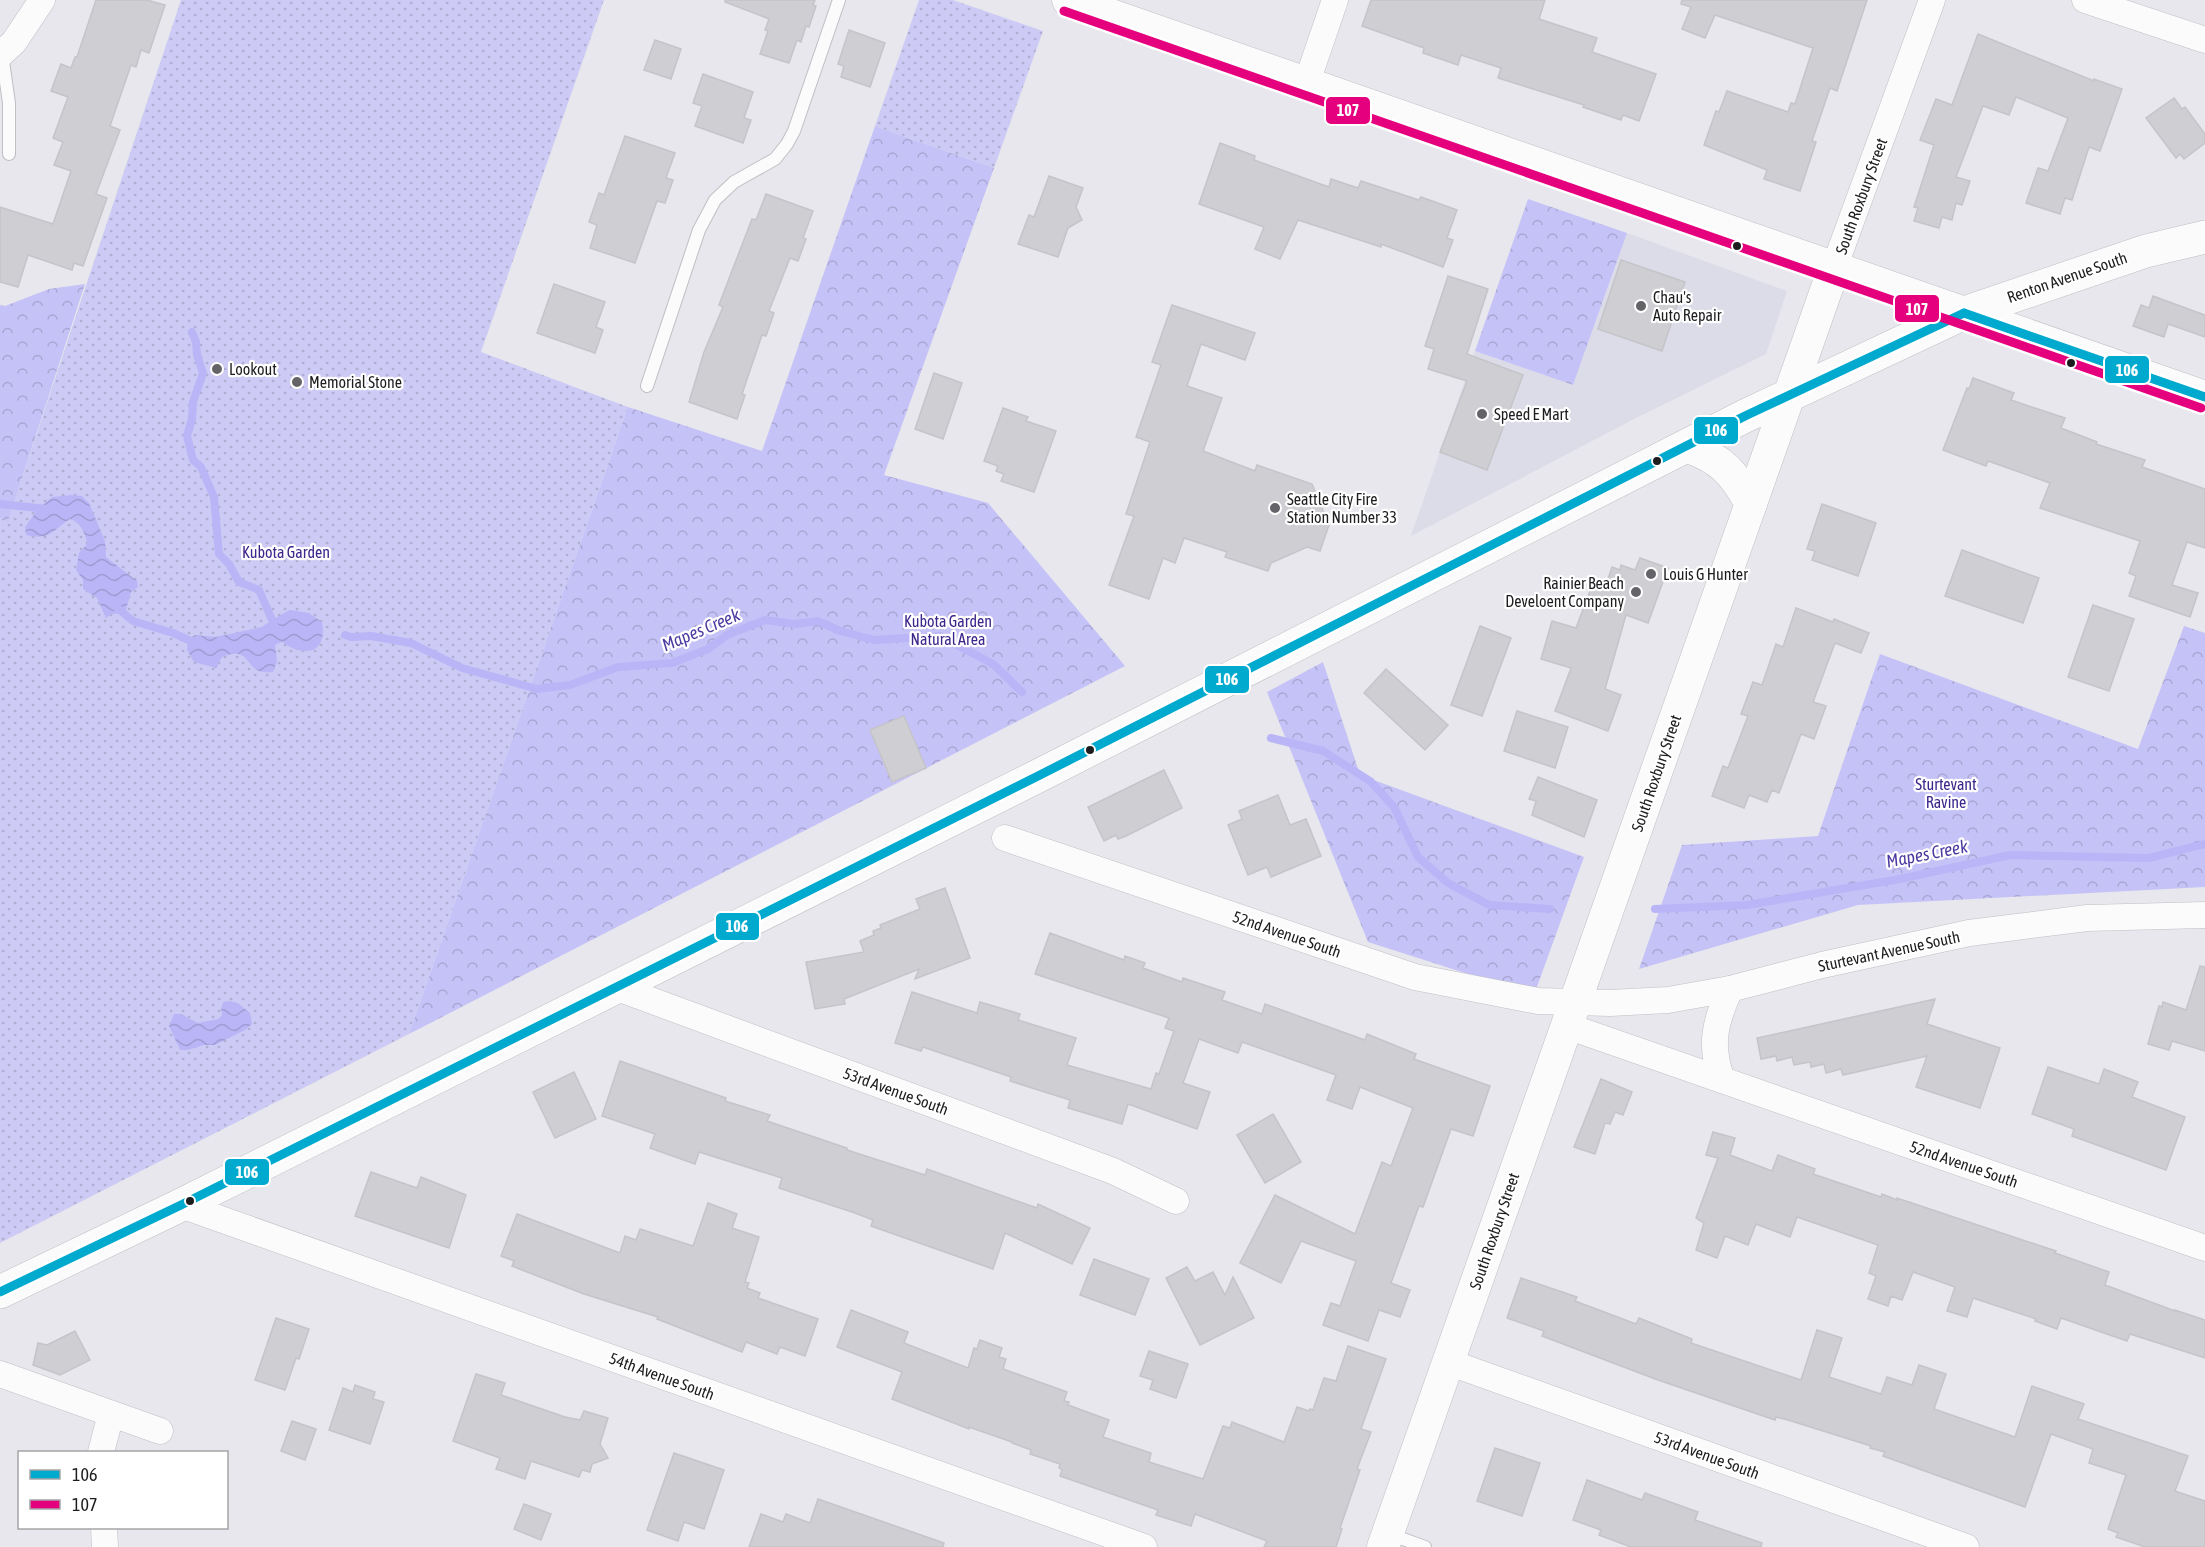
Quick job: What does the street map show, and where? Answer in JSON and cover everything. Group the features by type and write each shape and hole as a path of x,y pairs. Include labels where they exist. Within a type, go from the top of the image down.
{"main road":[{"name":"Renton Avenue South","path":"0,1292 181,1205 1038,776 1790,395 1964,313 2146,251 2205,237"}],"street":[{"path":"1,55 14,42 42,0"},
{"path":"1068,0 2205,397"},
{"path":"1307,82 1335,0"},
{"name":"South Roxbury Street","path":"1385,1540 1834,268 1932,0"},
{"path":"2085,0 2205,40"},
{"path":"1688,447 1706,453 1724,464 1739,481 1751,504"},
{"name":"52nd Avenue South","path":"1005,838 1415,977 1538,1001 1722,1080 2205,1248"},
{"name":"Sturtevant Avenue South","path":"1571,1014 1730,989 1822,965 1969,933 2087,918 2205,915"},
{"name":"53rd Avenue South","path":"615,987 1113,1171 1176,1201"},
{"path":"1722,1080 1715,1060 1714,1038 1720,1011 1730,989"},
{"name":"54th Avenue South","path":"181,1205 1144,1547"},
{"name":"53rd Avenue South","path":"1448,1362 1966,1547"},
{"path":"0,1374 160,1431"},
{"path":"101,1451 111,1414"},
{"path":"104,1529 105,1547"}],"lane":[{"path":"647,386 699,230 715,200 734,182 775,159 787,144 794,131 839,0"},
{"path":"1,55 9,103 9,154"},
{"path":"1385,1540 1425,1547"}],"shaded area":[{"path":"1627,233 1787,291 1766,354 1634,419 1411,536 1475,351 1573,385"}],"green space":[{"name":"Kubota Garden","path":"181,0 604,0 481,352 628,407 409,1034 0,1243 0,518 8,520"},
{"path":"919,0 953,0 1043,31 994,168 875,126"},
{"name":"Kubota Garden Natural Area","path":"875,126 994,168 884,475 988,503 1125,666 409,1034 628,407 762,451"},
{"path":"1528,199 1627,233 1573,385 1475,351"},
{"path":"85,284 8,521 0,518 0,305 5,306 49,289"},
{"name":"Sturtevant Ravine","path":"2184,626 2205,633 2205,887 1858,905 1639,969 1682,845 1818,836 1880,654 2138,749"},
{"path":"1323,662 1360,775 1584,857 1534,995 1368,942 1267,692"}],"water":[{"path":"82,496 89,503 105,541 106,557 137,581 138,587 131,592 125,613 112,614 106,618 97,598 83,589 83,580 76,570 79,553 87,544 84,533 77,523 70,519 41,537 26,535 25,527 38,509 52,497"},
{"path":"290,610 309,613 322,622 321,641 318,647 306,651 290,647 282,642 275,645 277,661 273,672 256,670 239,654 222,657 216,668 194,662 187,650 188,640 195,635 216,637 262,627"},
{"path":"223,1002 238,1003 250,1013 252,1024 215,1045 180,1050 169,1026 174,1014 181,1014 198,1023 218,1019 222,1015"}],"building":[{"path":"96,0 147,0 165,5 149,53 141,50 136,67 131,65 110,126 120,130 96,194 107,198 83,266 74,263 72,270 28,255 18,287 0,282 0,207 53,224 71,171 54,165 63,142 53,138 68,97 51,91 61,64 71,68 77,57"},
{"path":"725,0 815,0 813,5 816,6 809,27 806,26 801,42 797,40 789,63 760,54 768,31 765,30 769,19 725,2"},
{"path":"1371,0 1545,0 1539,19 1597,38 1592,52 1656,74 1639,121 1623,115 1621,120 1583,107 1584,105 1498,78 1501,68 1461,55 1458,65 1423,53 1424,48 1362,26"},
{"path":"1682,0 1867,0 1837,91 1830,88 1812,141 1816,142 1800,191 1764,179 1767,170 1704,145 1716,111 1719,112 1727,91 1788,112 1791,103 1795,104 1813,48 1715,15 1705,38 1682,29 1691,7 1681,4"},
{"path":"849,30 885,43 870,87 841,77 844,66 838,64"},
{"path":"1978,34 2094,81 2094,79 2122,89 2100,151 2089,147 2072,200 2065,198 2060,214 2026,203 2038,168 2048,171 2068,118 2016,97 2009,115 1983,106 1956,177 1970,181 1962,205 1956,203 1952,220 1942,217 1939,228 1914,221 1918,208 1914,207 1934,145 1920,140 1936,99 1952,105"},
{"path":"655,40 681,49 671,79 644,70"},
{"path":"703,74 753,92 744,118 751,120 743,143 695,126 702,106 693,103"},
{"path":"2174,98 2182,109 2185,107 2205,134 2205,143 2184,159 2180,154 2176,158 2146,118"},
{"path":"625,136 675,153 666,178 673,180 665,203 657,201 635,263 590,248 597,225 589,222 599,193 604,195"},
{"path":"1220,143 1255,156 1254,160 1329,187 1331,179 1358,188 1361,181 1419,200 1421,197 1457,210 1447,238 1453,240 1443,267 1381,244 1381,247 1298,220 1280,259 1255,249 1264,227 1199,204"},
{"path":"1049,176 1083,188 1076,207 1082,220 1068,228 1058,257 1018,244 1029,215 1034,217"},
{"path":"766,194 813,211 803,238 806,239 798,261 790,258 769,311 774,313 766,336 762,335 742,394 745,395 737,419 689,402 704,352 723,307 719,305 752,219 756,220"},
{"name":"Chau's Auto Repair","path":"1621,260 1685,282 1662,351 1598,329"},
{"path":"1448,276 1488,289 1467,354 1523,375 1487,470 1440,452 1467,381 1428,369 1434,349 1425,346"},
{"path":"554,284 605,302 596,327 603,330 595,353 537,333"},
{"path":"2153,296 2205,315 2205,337 2168,324 2164,337 2133,326 2141,305 2149,308"},
{"path":"1172,305 1255,333 1245,360 1201,344 1187,386 1222,398 1203,451 1255,471 1257,465 1312,484 1329,525 1320,551 1307,547 1271,563 1268,571 1225,557 1227,552 1184,538 1175,563 1163,558 1149,599 1109,585 1134,516 1126,514 1150,442 1136,437 1161,365 1152,362"},
{"path":"934,373 962,383 943,439 915,429"},
{"path":"1973,378 2014,393 2011,400 2065,418 2061,428 2097,442 2096,444 2145,460 2142,467 2205,489 2205,548 2187,542 2172,585 2198,593 2190,617 2129,596 2136,576 2129,573 2140,541 2040,508 2050,483 1988,461 1986,466 1943,450"},
{"path":"1003,408 1028,417 1026,421 1056,431 1034,492 1001,481 1004,474 996,471 998,466 984,461"},
{"path":"1822,504 1876,523 1858,576 1812,560 1815,551 1807,549"},
{"path":"1962,550 2039,578 2023,623 1945,596"},
{"path":"1640,558 1668,568 1648,623 1626,615 1605,689 1621,695 1608,731 1555,711 1571,668 1541,659 1552,621 1576,628 1595,578 1607,582 1612,567 1620,570 1621,565 1635,570"},
{"path":"2093,605 2134,619 2109,691 2068,677"},
{"path":"1796,608 1833,622 1834,619 1869,633 1861,653 1835,643 1813,702 1826,706 1814,739 1801,734 1779,793 1772,790 1767,802 1749,795 1744,808 1712,796 1723,766 1728,768 1748,716 1741,714 1753,682 1762,685 1776,644 1783,647"},
{"path":"1480,626 1511,638 1482,716 1451,705"},
{"path":"1386,669 1448,725 1425,750 1364,693"},
{"path":"1517,711 1568,727 1555,768 1504,751"},
{"path":"904,716 926,768 892,782 870,730"},
{"path":"1164,770 1182,808 1126,836 1118,839 1116,835 1104,841 1088,807"},
{"path":"1538,777 1597,800 1584,837 1532,815 1536,801 1529,799"},
{"path":"1278,795 1290,825 1306,819 1321,856 1271,877 1267,867 1248,875 1228,825 1242,819 1239,811"},
{"path":"945,888 970,958 915,979 919,969 844,999 845,1004 815,1009 806,962 864,952 860,941 874,935 873,931 881,928 880,925 920,909 916,899"},
{"path":"1050,933 1124,960 1125,956 1145,963 1143,968 1182,982 1183,978 1225,992 1222,1000 1262,1014 1265,1004 1365,1040 1367,1034 1416,1054 1414,1059 1490,1086 1473,1136 1451,1129 1423,1207 1419,1206 1391,1283 1410,1290 1400,1317 1379,1310 1368,1341 1323,1325 1331,1303 1340,1306 1356,1261 1301,1241 1281,1283 1240,1263 1275,1195 1355,1234 1382,1162 1391,1166 1413,1108 1360,1087 1352,1109 1327,1100 1336,1075 1242,1042 1238,1053 1199,1039 1183,1083 1210,1092 1197,1129 1128,1104 1122,1124 1068,1108 1070,1100 1010,1081 1011,1077 923,1047 921,1051 895,1043 912,992 977,1013 980,1002 1020,1014 1018,1020 1076,1038 1067,1065 1151,1089 1156,1073 1159,1074 1174,1031 1165,1028 1169,1018 1035,974"},
{"path":"2200,966 2205,967 2205,1051 2172,1041 2169,1050 2148,1044 2159,1006 2162,1007 2163,1002 2186,1010"},
{"path":"1935,999 1927,1024 2000,1048 1980,1108 1916,1087 1927,1056 1843,1075 1841,1069 1826,1073 1824,1064 1811,1067 1810,1062 1794,1065 1792,1057 1777,1061 1776,1056 1761,1059 1757,1038"},
{"path":"620,1061 726,1098 725,1101 770,1115 767,1121 847,1148 847,1150 925,1175 927,1169 1037,1208 1038,1204 1090,1228 1072,1264 1005,1233 993,1269 871,1226 873,1220 855,1213 779,1188 782,1178 699,1152 695,1164 650,1148 655,1134 602,1116"},
{"path":"2048,1067 2099,1084 2104,1069 2138,1082 2132,1097 2185,1117 2166,1170 2072,1136 2074,1129 2032,1114"},
{"path":"574,1072 596,1119 555,1138 533,1092"},
{"path":"1601,1079 1632,1092 1623,1115 1615,1112 1610,1124 1605,1123 1595,1154 1574,1147"},
{"path":"1273,1114 1301,1162 1265,1183 1237,1135"},
{"path":"1713,1132 1735,1138 1730,1155 1772,1171 1778,1155 1815,1169 1813,1174 1881,1197 1882,1194 1897,1200 1897,1198 2056,1251 2055,1253 2109,1272 2105,1285 2205,1320 2205,1358 2130,1334 2127,1341 2061,1318 2057,1329 2035,1321 2036,1319 1973,1298 1967,1317 1947,1311 1955,1287 1913,1272 1902,1300 1891,1296 1888,1306 1868,1299 1876,1276 1869,1273 1878,1245 1797,1217 1790,1237 1756,1224 1748,1245 1725,1236 1717,1258 1696,1250 1704,1223 1696,1218 1718,1158 1706,1155"},
{"path":"371,1172 417,1188 421,1177 466,1195 449,1248 355,1216"},
{"path":"708,1203 737,1214 732,1228 759,1237 745,1282 749,1283 747,1288 760,1293 758,1298 818,1319 805,1356 780,1347 777,1354 746,1342 742,1352 657,1319 658,1317 584,1294 522,1270 512,1266 514,1261 501,1256 517,1214 620,1253 625,1236 636,1240 640,1229 693,1246"},
{"path":"1094,1259 1149,1279 1135,1315 1080,1295"},
{"path":"1187,1267 1195,1281 1213,1272 1225,1295 1233,1277 1254,1318 1200,1345 1166,1278"},
{"path":"1521,1278 1577,1297 1575,1301 1636,1324 1639,1318 1692,1339 1691,1343 1801,1380 1817,1330 1842,1338 1829,1377 1881,1394 1887,1377 1912,1385 1919,1365 1946,1374 1934,1409 2015,1437 2032,1386 2084,1404 2078,1419 2188,1456 2175,1491 2205,1501 2205,1547 2145,1547 2116,1537 2118,1533 2108,1529 2126,1475 2089,1463 2093,1449 2051,1434 2025,1507 1883,1456 1885,1452 1870,1448 1871,1446 1788,1420 1776,1417 1775,1420 1658,1380 1542,1336 1544,1331 1507,1318"},
{"path":"851,1310 908,1332 904,1343 968,1368 974,1348 977,1349 980,1340 1002,1348 999,1357 1006,1359 1003,1369 1067,1392 1064,1401 1069,1402 1068,1405 1109,1420 1103,1437 1151,1453 1149,1462 1203,1479 1223,1426 1230,1428 1232,1422 1284,1442 1297,1407 1313,1410 1324,1378 1336,1381 1348,1346 1386,1359 1361,1429 1371,1432 1357,1469 1360,1470 1340,1528 1342,1529 1336,1547 1264,1547 1267,1541 1195,1514 1191,1526 1156,1515 1158,1510 1060,1476 1062,1470 1059,1468 1060,1464 1030,1454 1031,1450 892,1399 902,1372 837,1347"},
{"path":"276,1318 309,1329 285,1390 255,1380"},
{"path":"75,1331 90,1360 60,1375 33,1365 38,1343 47,1345"},
{"path":"1149,1351 1188,1364 1176,1398 1150,1389 1153,1380 1140,1376"},
{"path":"476,1374 505,1383 501,1395 565,1417 580,1420 584,1411 608,1418 600,1444 608,1458 592,1464 590,1472 582,1470 579,1477 531,1461 525,1479 496,1469 500,1458 453,1441"},
{"path":"355,1385 375,1392 373,1399 384,1402 370,1444 329,1430 343,1388 353,1392"},
{"path":"292,1421 316,1429 305,1460 281,1451"},
{"path":"1495,1448 1540,1463 1522,1516 1477,1501"},
{"path":"674,1453 724,1470 704,1529 684,1522 678,1541 647,1530"},
{"path":"1587,1480 1642,1500 1645,1493 1698,1512 1695,1520 1762,1543 1761,1547 1631,1547 1599,1535 1601,1530 1573,1520"},
{"path":"818,1499 944,1543 943,1547 749,1547 761,1514 783,1522 786,1514 810,1523"},
{"path":"524,1504 551,1514 541,1540 514,1529"}],"waterway":[{"path":"192,332 203,373 193,402 192,419 187,436 193,460 201,467 214,497 219,554 229,564 239,582 259,590 276,629"},
{"name":"Mapes Creek","path":"0,504 47,509"},
{"name":"Mapes Creek","path":"116,607 133,621 173,633 193,642 199,642"},
{"name":"Mapes Creek","path":"345,635 371,636 411,643 462,668 537,689 570,685 618,667 672,663 708,649 727,635 765,620 795,624 818,621 840,631 874,640 940,636 993,664 1022,692"},
{"name":"Mapes Creek","path":"1271,738 1323,751 1370,781 1394,807 1418,857 1448,883 1489,905 1550,909"},
{"name":"Mapes Creek","path":"1655,909 1747,905 1900,879 2010,855 2149,858 2205,844"}],"transit line":[{"name":"107","path":"1064,11 2201,408"},
{"name":"106","path":"1964,313 2205,397"},
{"name":"106","path":"0,1292 181,1205 1038,776 1745,416 1964,313"}],"place":[{"name":"Chau's Auto Repair","path":"1641,306"},
{"name":"Lookout","path":"217,369"},
{"name":"Memorial Stone","path":"297,382"},
{"name":"Speed E Mart","path":"1482,414"},
{"name":"Seattle City Fire Station Number 33","path":"1275,508"},
{"name":"Louis G Hunter","path":"1651,574"},
{"name":"Rainier Beach Develoent Company","path":"1636,592"}]}
